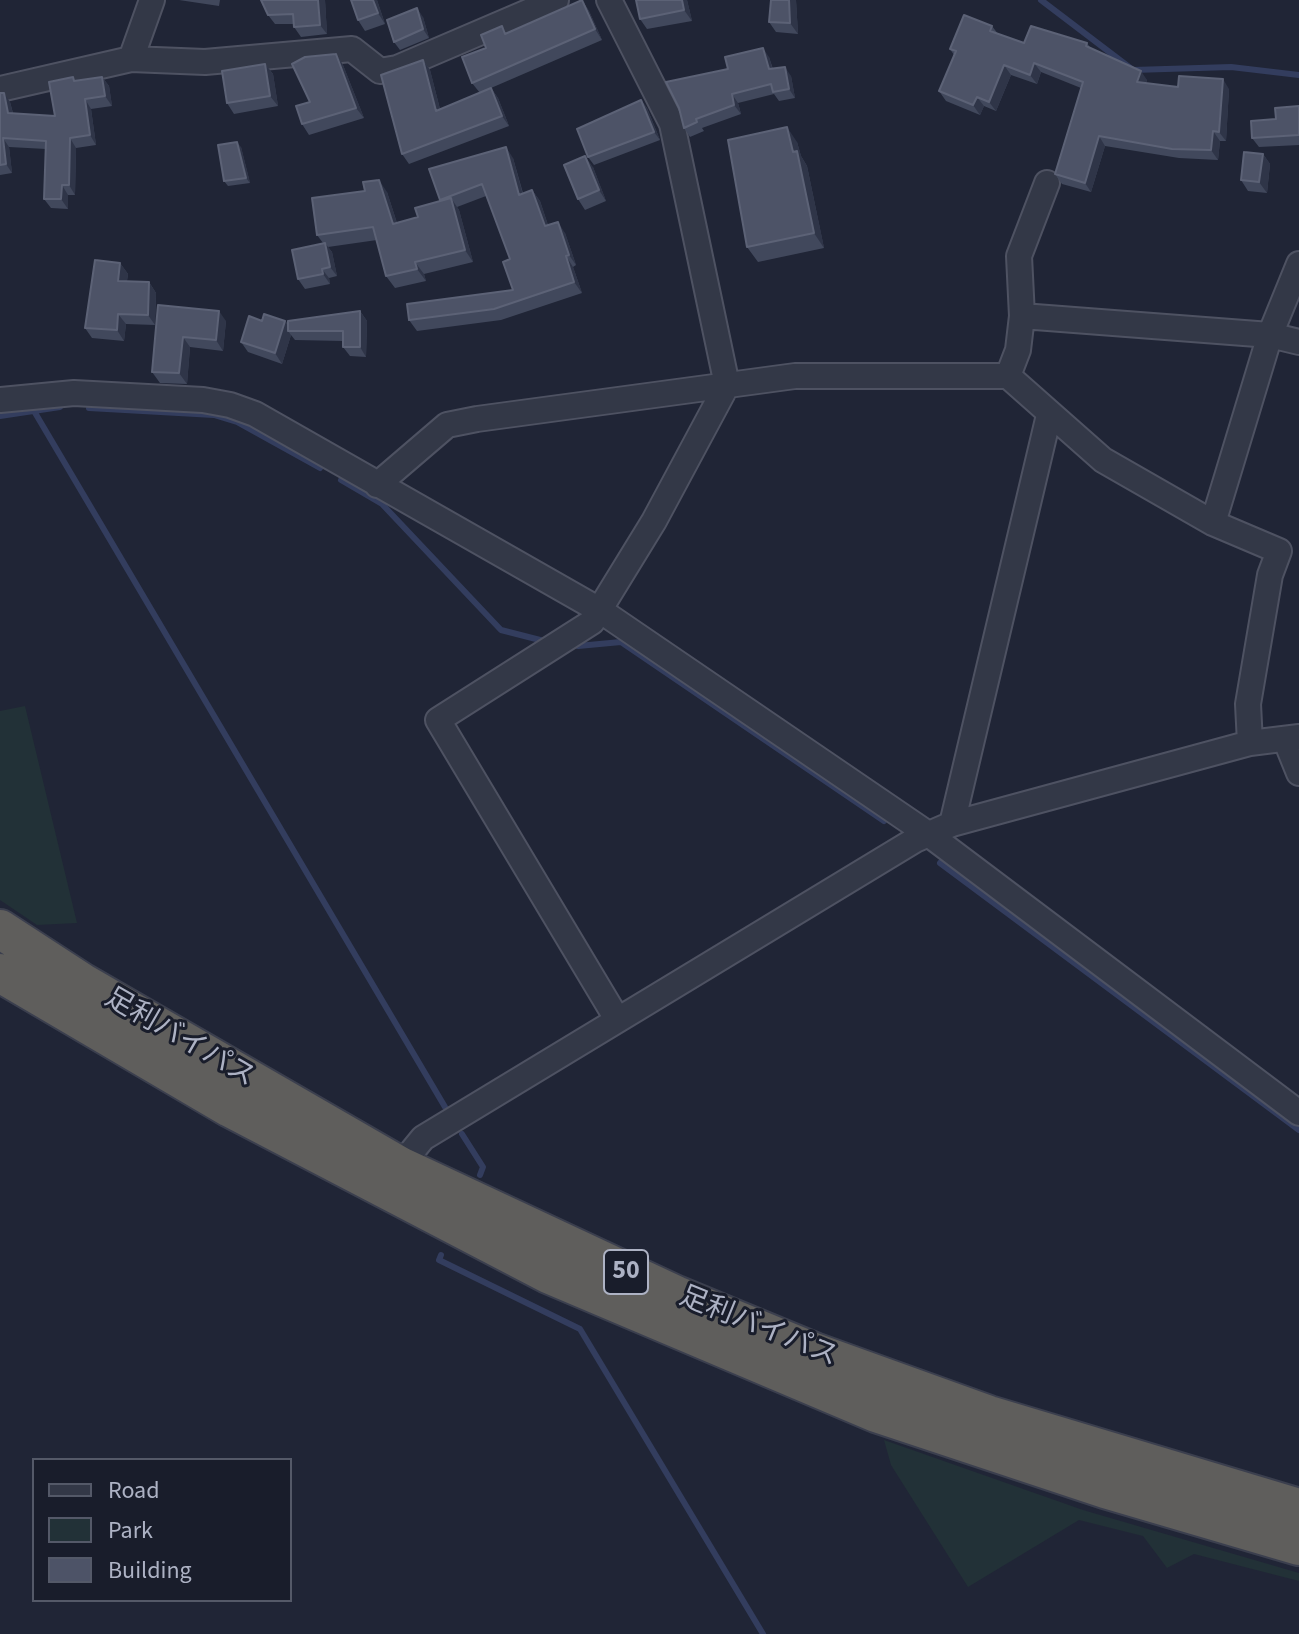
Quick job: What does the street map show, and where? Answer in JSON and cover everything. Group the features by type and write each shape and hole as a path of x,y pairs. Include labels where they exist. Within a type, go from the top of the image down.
{"highway":[{"name":"足利バイパス","path":"0,929 83,983 400,1166 663,1289 829,1358 1107,1454 1299,1508"},
{"name":"足利バイパス","path":"0,973 344,1170 562,1280 876,1413 1105,1489 1299,1546"}],"street":[{"path":"131,59 152,0"},
{"path":"0,89 131,59 205,62 352,49 380,71 397,68 556,0"},
{"path":"609,0 672,124 727,385 592,622 438,720 617,1019"},
{"path":"1008,376 1018,350 1022,316 1019,256 1047,183"},
{"path":"1213,523 1270,335 1299,264"},
{"path":"1022,316 1270,335 1299,342"},
{"path":"377,485 447,425 795,376 1008,376 1103,460 1213,523 1279,551 1270,575 1248,704 1250,743"},
{"path":"0,400 74,393 230,405 255,414 601,611 942,830 1299,1113"},
{"path":"942,830 1049,415"},
{"path":"400,1166 423,1138 915,840 1250,743 1292,739 1299,773"}],"green space":[{"path":"25,706 77,923 37,925 0,900 0,711"},
{"path":"884,1440 1083,1510 1299,1573 1299,1581 1194,1554 1167,1568 1143,1536 1079,1520 968,1587 891,1465"}],"building":[{"path":"261,0 318,0 320,25 294,27 293,14 268,15"},
{"path":"351,0 373,0 378,13 358,20"},
{"path":"582,0 595,29 472,83 462,57 486,48 481,35 502,26 505,34"},
{"path":"636,0 682,0 684,10 640,19"},
{"path":"771,0 789,0 790,23 769,22"},
{"path":"417,8 423,29 394,42 387,20"},
{"path":"964,15 992,26 990,31 1024,43 1031,26 1087,43 1086,46 1141,71 1137,82 1178,87 1179,76 1223,79 1219,132 1213,131 1211,150 1172,149 1099,136 1085,183 1055,174 1083,82 1034,63 1030,75 1004,65 989,102 977,97 973,105 939,91 956,51 950,49"},
{"path":"763,48 769,69 785,67 789,89 773,92 771,84 732,94 734,105 696,119 697,122 684,128 679,108 666,82 728,69 725,57"},
{"path":"336,54 356,108 302,124 296,106 310,102 292,64 305,57"},
{"path":"423,60 436,111 491,88 502,116 402,154 381,75"},
{"path":"265,64 270,96 227,103 222,71"},
{"path":"73,77 74,81 102,77 105,96 85,99 90,135 70,138 69,185 62,185 61,199 44,199 46,141 3,138 6,164 0,165 0,93 4,93 8,113 55,116 49,82"},
{"path":"641,100 654,132 588,157 577,129"},
{"path":"1299,106 1299,135 1252,138 1251,121 1276,119 1275,108"},
{"path":"787,127 793,152 797,151 814,233 747,247 728,140"},
{"path":"237,142 246,178 224,181 218,145"},
{"path":"506,147 519,195 532,190 545,226 558,222 574,282 494,309 409,320 407,304 513,290 503,262 510,259 482,184 440,200 429,169"},
{"path":"1244,152 1263,154 1259,182 1241,180"},
{"path":"585,156 599,190 578,199 564,165"},
{"path":"379,180 393,224 418,217 415,208 451,198 465,250 415,262 417,269 386,276 373,227 317,235 312,198 365,191 363,182"},
{"path":"325,243 330,267 322,269 323,274 298,279 292,250"},
{"path":"95,260 120,263 118,281 149,282 148,315 118,314 117,330 85,328"},
{"path":"158,305 219,311 216,340 183,337 179,373 152,372"},
{"path":"360,311 360,347 343,347 343,331 288,331 288,321"},
{"path":"264,314 285,321 275,353 241,342 249,316 262,321"}],"waterway":[{"path":"1041,0 1133,70 1231,67 1299,75"},
{"path":"0,416 60,407"},
{"path":"89,408 214,415 237,422 320,468"},
{"path":"34,411 445,1107"},
{"path":"341,480 382,504 501,630 544,641"},
{"path":"578,646 621,642 884,821"},
{"path":"940,863 1299,1130"},
{"path":"462,1134 483,1167 480,1175"},
{"path":"441,1255 439,1260 580,1329 763,1634"}]}
